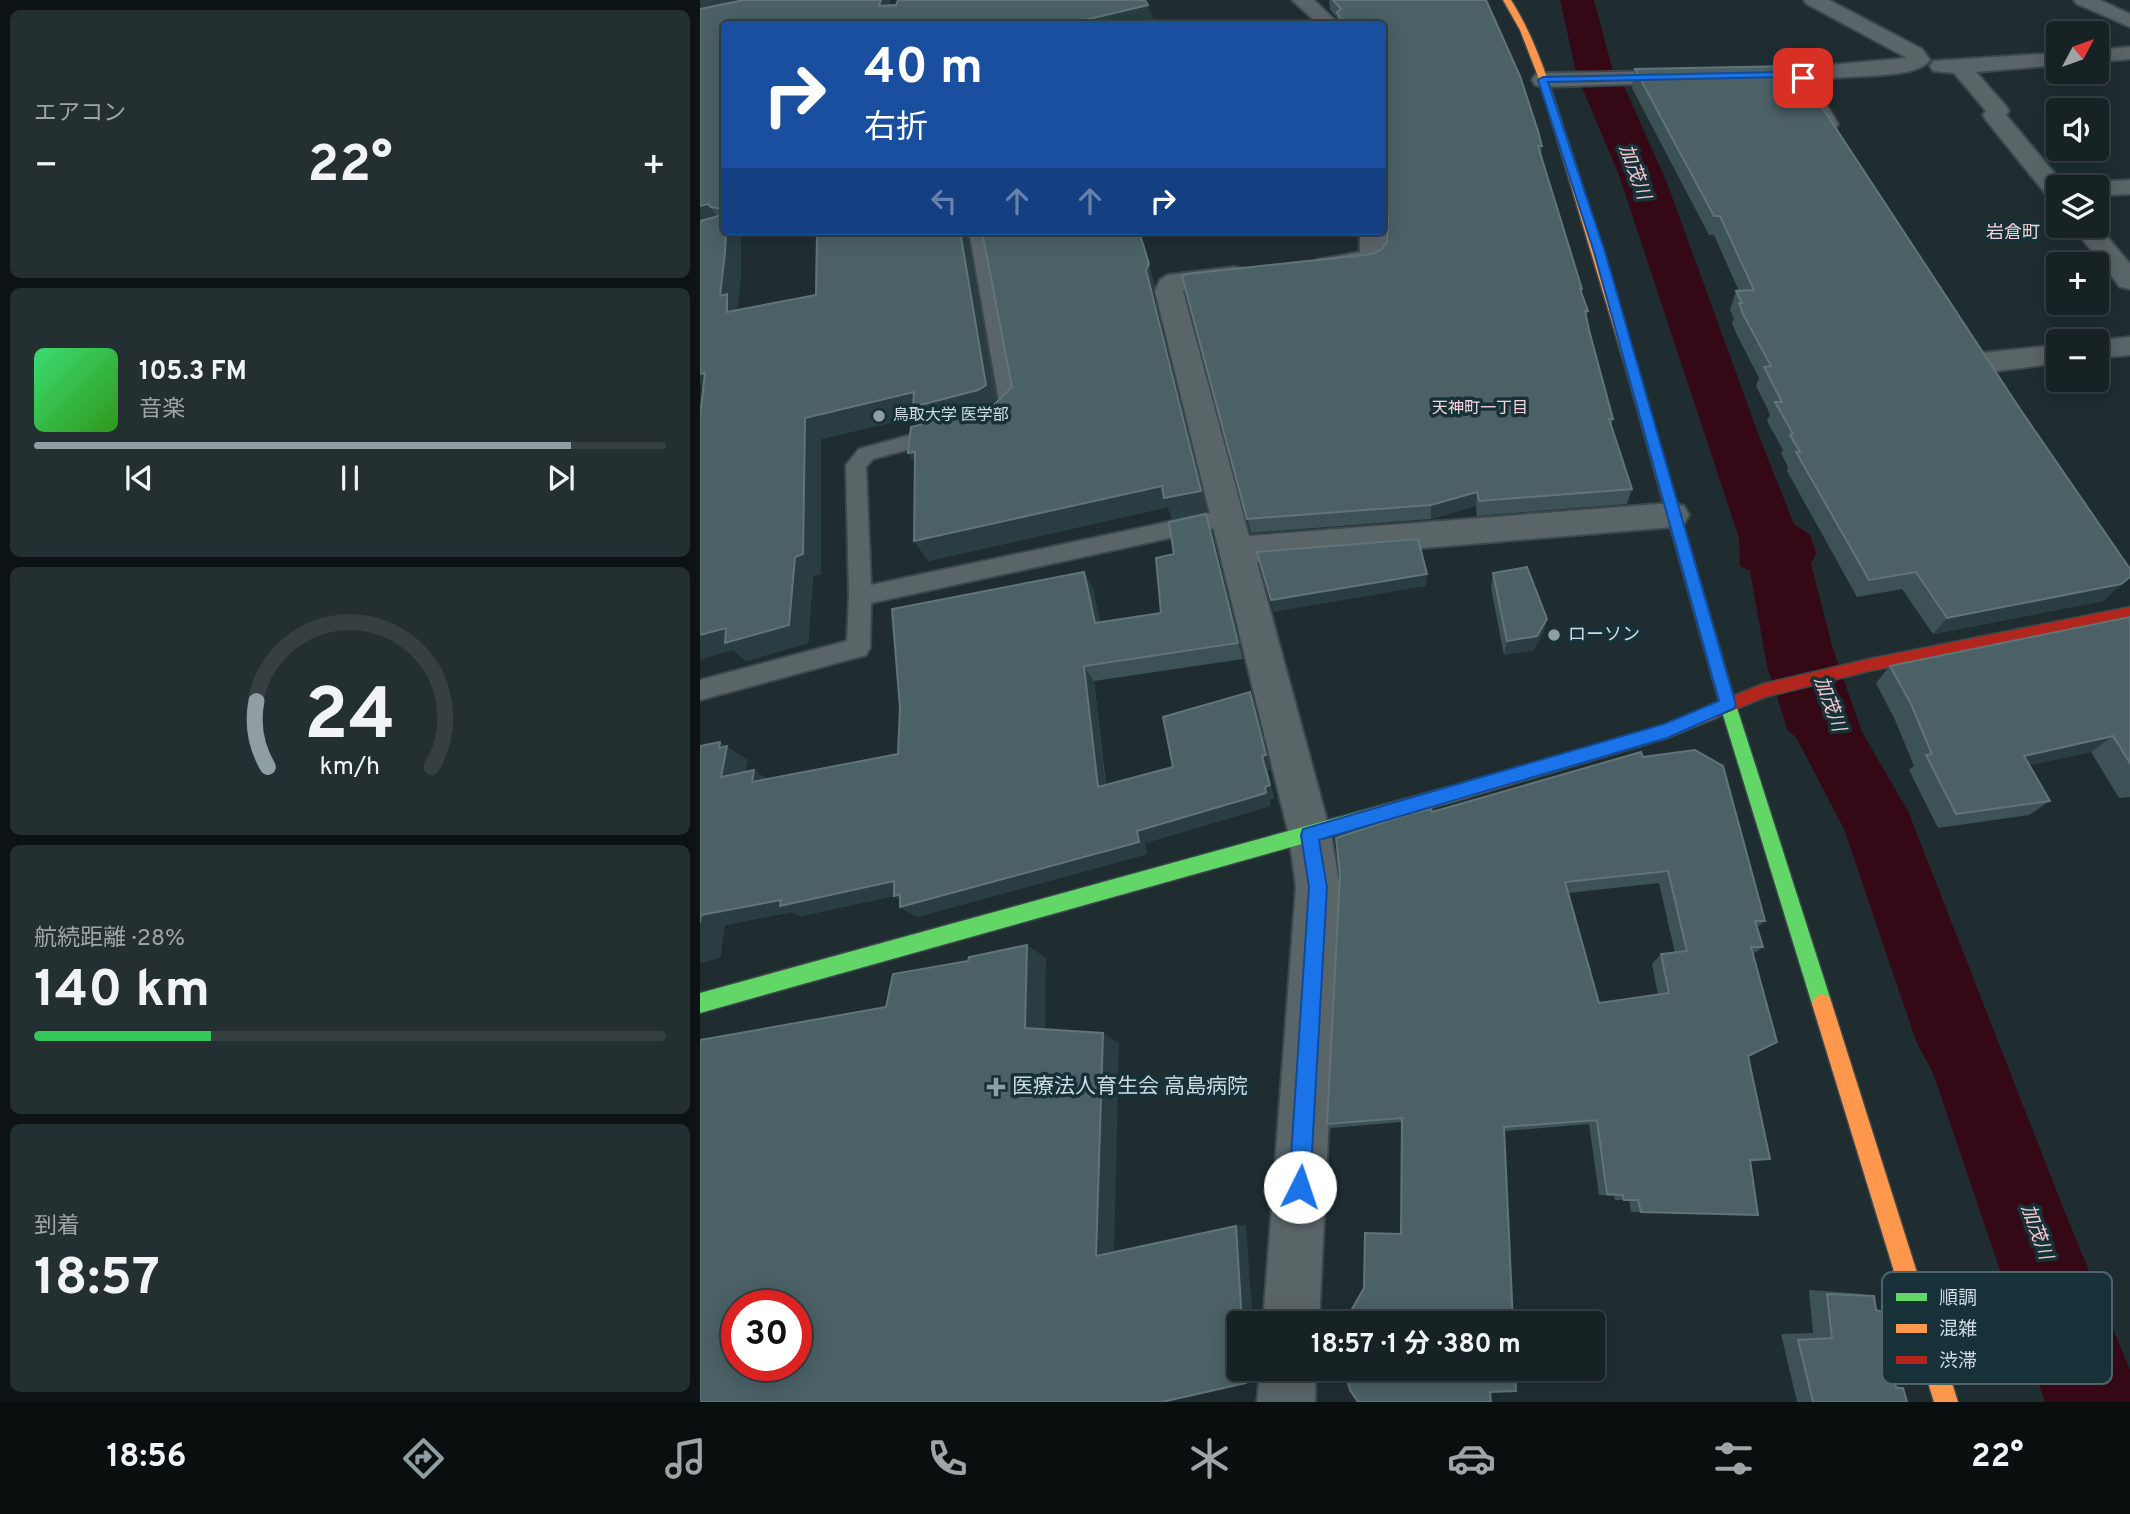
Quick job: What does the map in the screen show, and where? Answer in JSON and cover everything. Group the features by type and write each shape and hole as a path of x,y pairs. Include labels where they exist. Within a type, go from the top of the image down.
{"street":[{"path":"1302,0 1326,21"},
{"path":"1507,0 1517,14 1543,80 1599,252 1728,705 1905,1272"},
{"path":"1814,0 1915,53 1918,61"},
{"path":"2084,0 2130,22"},
{"path":"2109,55 2130,53"},
{"path":"1840,144 1802,85 1793,76 1911,64 1918,61 1960,67 2046,60"},
{"path":"1960,67 1998,111 1994,116 2046,179"},
{"path":"1543,80 1703,76"},
{"path":"2109,188 2130,187"},
{"path":"1292,1311 1318,887 1310,835 1170,296 1170,286 1188,279 1351,264 1370,258 1375,251 1373,235"},
{"path":"2095,238 2130,281"},
{"path":"2109,348 2130,346"},
{"path":"1983,364 2046,356"},
{"path":"1238,550 1672,514"},
{"path":"700,1003 1310,835 1667,730 1771,690 1869,665 2130,613"},
{"path":"1286,1402 1288,1381"},
{"path":"1940,1384 1946,1402"}],"lane":[{"path":"700,690 858,648 860,596 856,465 866,454 997,419 1010,410 977,235"},
{"path":"860,596 1229,517"}],"path":[{"path":"1146,8 1154,21"}],"water":[{"name":"加茂川","path":"1560,0 1594,0 1613,71 1619,75 1667,183 1794,524 1810,535 1816,553 1811,564 1832,646 1862,732 1908,811 2090,1272 2001,1272 1933,1073 1916,1041 1844,829 1796,737 1788,731 1767,666 1750,571 1740,566 1739,538 1619,175 1577,76"},
{"path":"2112,1326 2130,1370 2130,1402 2045,1402 2039,1384 2112,1384"}],"building":[{"path":"744,0 881,0 879,6 896,5 898,0 1145,0 1148,5 1081,21 721,21 721,209 708,204 700,206 700,9"},
{"path":"1333,0 1486,0 1520,76 1538,131 1542,146 1538,146 1588,311 1585,311 1589,330 1613,419 1609,419 1632,489 1479,501 1477,492 1431,505 1247,519 1182,276 1373,254 1387,242 1386,21 1342,21 1337,12 1341,9"},
{"path":"1795,66 2020,409 2130,569 2130,577 2121,584 1947,618 1916,572 1869,580 1796,452 1800,452 1790,435 1793,434 1775,402 1782,402 1764,367 1771,366 1743,314 1739,303 1742,303 1736,291 1754,290 1720,216 1714,216 1635,69"},
{"path":"721,215 721,235 726,235 720,296 727,294 727,312 816,295 817,235 961,235 986,385 978,390 913,407 914,392 805,418 803,554 795,557 789,625 725,643 726,628 700,635 700,416 705,373 700,374 700,221"},
{"path":"983,235 1140,235 1149,264 1146,270 1201,491 1164,498 1162,486 914,541 915,452 908,453 911,427 994,405 1012,387"},
{"path":"1206,514 1238,643 1084,666 1098,787 1173,767 1163,717 1250,692 1266,755 1262,756 1270,785 1265,787 1266,793 1137,831 1139,842 900,907 900,894 894,896 894,881 780,906 781,900 701,915 700,923 700,746 720,742 719,748 727,746 721,777 754,770 752,782 898,754 900,708 892,609 1084,572 1095,623 1161,613 1156,558 1174,554 1169,522"},
{"path":"1418,539 1427,574 1271,600 1257,552"},
{"path":"1527,567 1547,619 1537,636 1507,641 1493,573"},
{"path":"2130,617 2130,763 2113,736 2024,756 2050,801 1956,814 1926,755 1932,754 1911,704 1890,666"},
{"path":"1695,750 1723,766 1765,921 1755,921 1763,947 1751,947 1777,1042 1748,1056 1770,1159 1750,1160 1758,1215 1641,1212 1638,1200 1624,1200 1623,1195 1607,1194 1597,1120 1504,1127 1512,1311 1351,1311 1364,1288 1365,1233 1401,1234 1402,1118 1327,1124 1340,875 1336,838 1409,814 1431,809 1432,812 1641,752 1643,757","holes":["1668,871 1687,951 1661,954 1669,993 1599,1003 1565,882"]},
{"name":"医療法人育生会 高島病院","path":"1027,945 1025,1028 1103,1033 1096,1256 1236,1226 1241,1311 1227,1311 1227,1381 1246,1383 1162,1402 700,1402 700,1040 886,1007 893,974 968,961 969,957"},
{"path":"1827,1294 1874,1296 1876,1310 1882,1312 1882,1384 1895,1384 1896,1388 1903,1388 1907,1402 1813,1402 1798,1340 1832,1338"},
{"path":"1348,1381 1516,1381 1516,1391 1490,1392 1491,1402 1358,1402"}],"traffic: fast":[{"path":"1632,369 1728,705 1822,1004"},
{"path":"700,1003 1459,792"}],"traffic: slow":[{"path":"1507,0 1524,30 1543,79 1632,369"},
{"path":"1459,792 1667,731 1712,712"},
{"path":"1822,1004 1905,1272"},
{"path":"1940,1384 1946,1402"}],"traffic: jam":[{"path":"1712,712 1763,691 1869,665 2130,613"}],"place":[{"name":"鳥取大学 医学部","path":"879,416"},
{"name":"ローソン","path":"1554,635"},
{"name":"医療法人育生会 高島病院","path":"996,1087"}],"district":[{"name":"岩倉町","path":"2013,233"},
{"name":"天神町一丁目","path":"1480,409"}],"route":[{"path":"1300,1187 1318,887 1310,835 1667,730 1728,705 1599,252 1543,80 1783,74 1803,78"}]}
